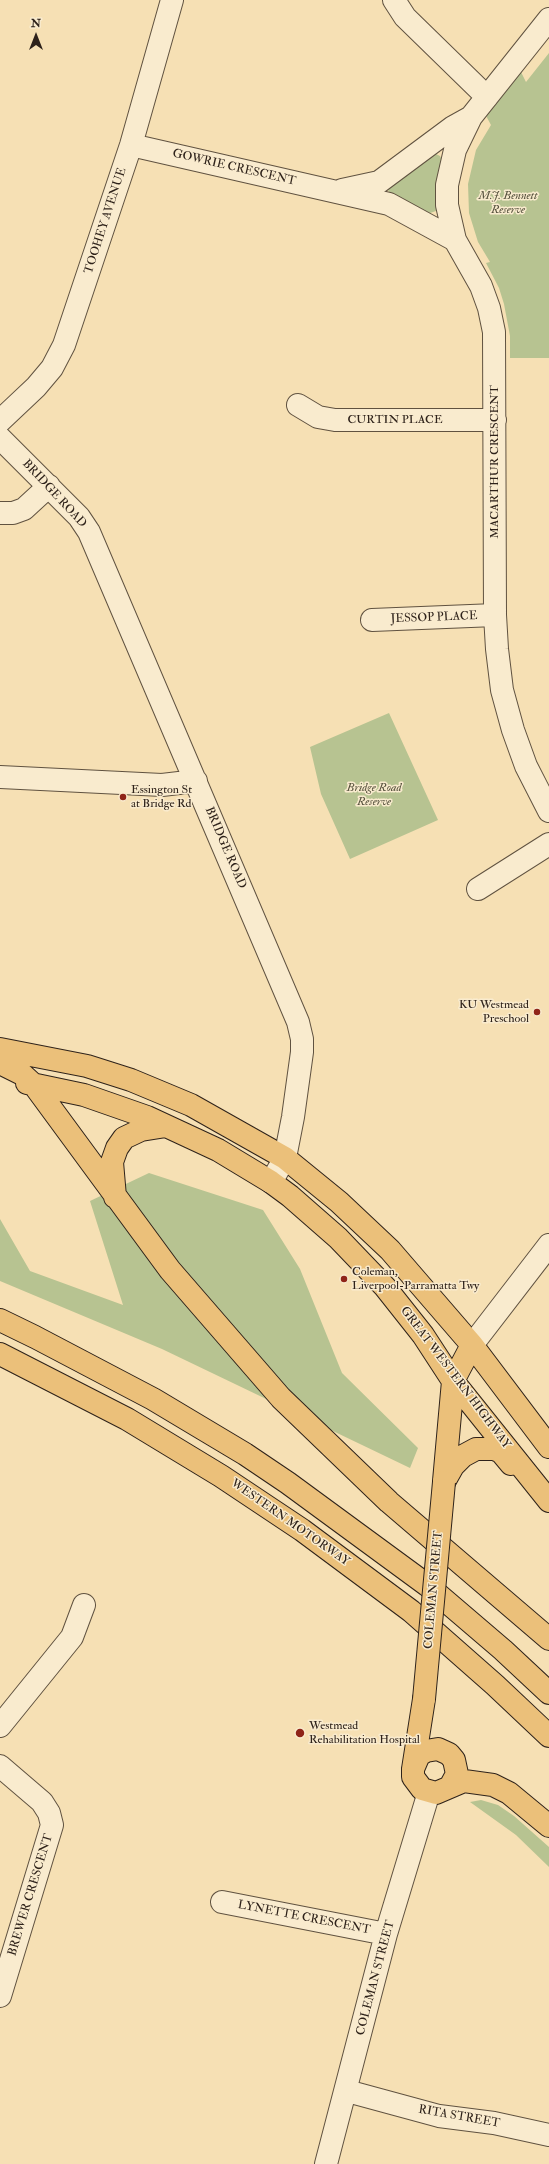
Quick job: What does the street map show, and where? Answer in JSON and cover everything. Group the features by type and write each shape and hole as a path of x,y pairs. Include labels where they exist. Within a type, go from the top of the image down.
{"highway":[{"path":"0,1049 87,1066 131,1080 191,1105 285,1158 339,1202 390,1250 472,1345 549,1447"},
{"path":"0,1063 18,1071 34,1085 170,1270 281,1398 389,1502 549,1639"},
{"name":"GREAT WESTERN HIGHWAY","path":"0,1078 88,1096 127,1109 218,1150 272,1182 338,1238 363,1263 423,1335 453,1381 549,1501"},
{"path":"116,1198 112,1162 117,1148 124,1138 141,1130 166,1126"},
{"path":"0,1320 42,1340 146,1395 251,1458 336,1517 427,1585 503,1650 549,1693"},
{"name":"COLEMAN STREET","path":"413,1769 424,1699 453,1381 472,1345"},
{"name":"WESTERN MOTORWAY","path":"0,1354 127,1419 221,1476 302,1530 411,1611 495,1685 549,1736"},
{"name":"COLEMAN STREET","path":"444,1482 449,1471 463,1456 476,1449 487,1448 501,1452 527,1486 549,1501"},
{"name":"COLEMAN STREET","path":"424,1699 436,1730 449,1754"},
{"path":"450,1788 455,1781 457,1767 449,1754 438,1749 426,1751 419,1755 413,1769 416,1784 429,1792 444,1792 464,1781 493,1785 509,1793 549,1826"}],"street":[{"name":"TOOHEY AVENUE","path":"0,421 36,387 52,368 64,345 131,145 172,0"},
{"path":"394,0 405,17 487,98"},
{"name":"GOWRIE CRESCENT","path":"337,191 379,182 453,127 471,117 549,19"},
{"name":"MACARTHUR CRESCENT","path":"471,117 455,150 448,185 448,205 455,240 481,286 492,319 495,344 495,615 502,690 513,730 526,766 549,811"},
{"name":"GOWRIE CRESCENT","path":"131,145 337,191 401,210 455,240"},
{"name":"CURTIN PLACE","path":"298,405 318,417 335,420 495,420"},
{"name":"BRIDGE ROAD","path":"0,438 79,516 89,532 301,1031 302,1052 285,1158 272,1182"},
{"path":"0,512 13,513 24,509 49,486"},
{"name":"JESSOP PLACE","path":"372,620 495,615"},
{"path":"0,777 162,785 196,781"},
{"path":"478,889 549,844"},
{"path":"472,1345 549,1245"},
{"path":"0,1726 72,1636 84,1605"},
{"name":"BREWER CRESCENT","path":"0,1766 42,1802 49,1813 52,1825 0,1996"},
{"name":"COLEMAN STREET","path":"326,2164 386,1934 429,1792"},
{"name":"LYNETTE CRESCENT","path":"222,1902 386,1934"},
{"name":"RITA STREET","path":"346,2091 439,2116 494,2124 549,2136"}],"green space":[{"name":"M.J. Bennett Reserve","path":"549,53 549,358 510,358 510,336 504,304 499,288 486,263 490,262 478,242 469,213 468,184 476,150 491,125 485,114 520,70 526,82"},
{"path":"434,153 440,156 442,160 436,211 430,213 392,197 388,190 390,186"},
{"name":"Bridge Road Reserve","path":"389,713 438,820 350,859 321,794 310,747"},
{"path":"149,1173 263,1210 300,1269 342,1373 418,1448 410,1468 162,1349 0,1281 0,1219 30,1271 123,1305 90,1201"},
{"path":"481,1800 498,1805 514,1816 549,1847 549,1867 516,1835 470,1802"}],"place":[{"name":"Essington St at Bridge Rd","path":"123,797"},
{"name":"KU Westmead Preschool","path":"537,1012"},
{"name":"Coleman, Liverpool-Parramatta Twy","path":"344,1279"},
{"name":"Westmead Rehabilitation Hospital","path":"300,1733"}]}
